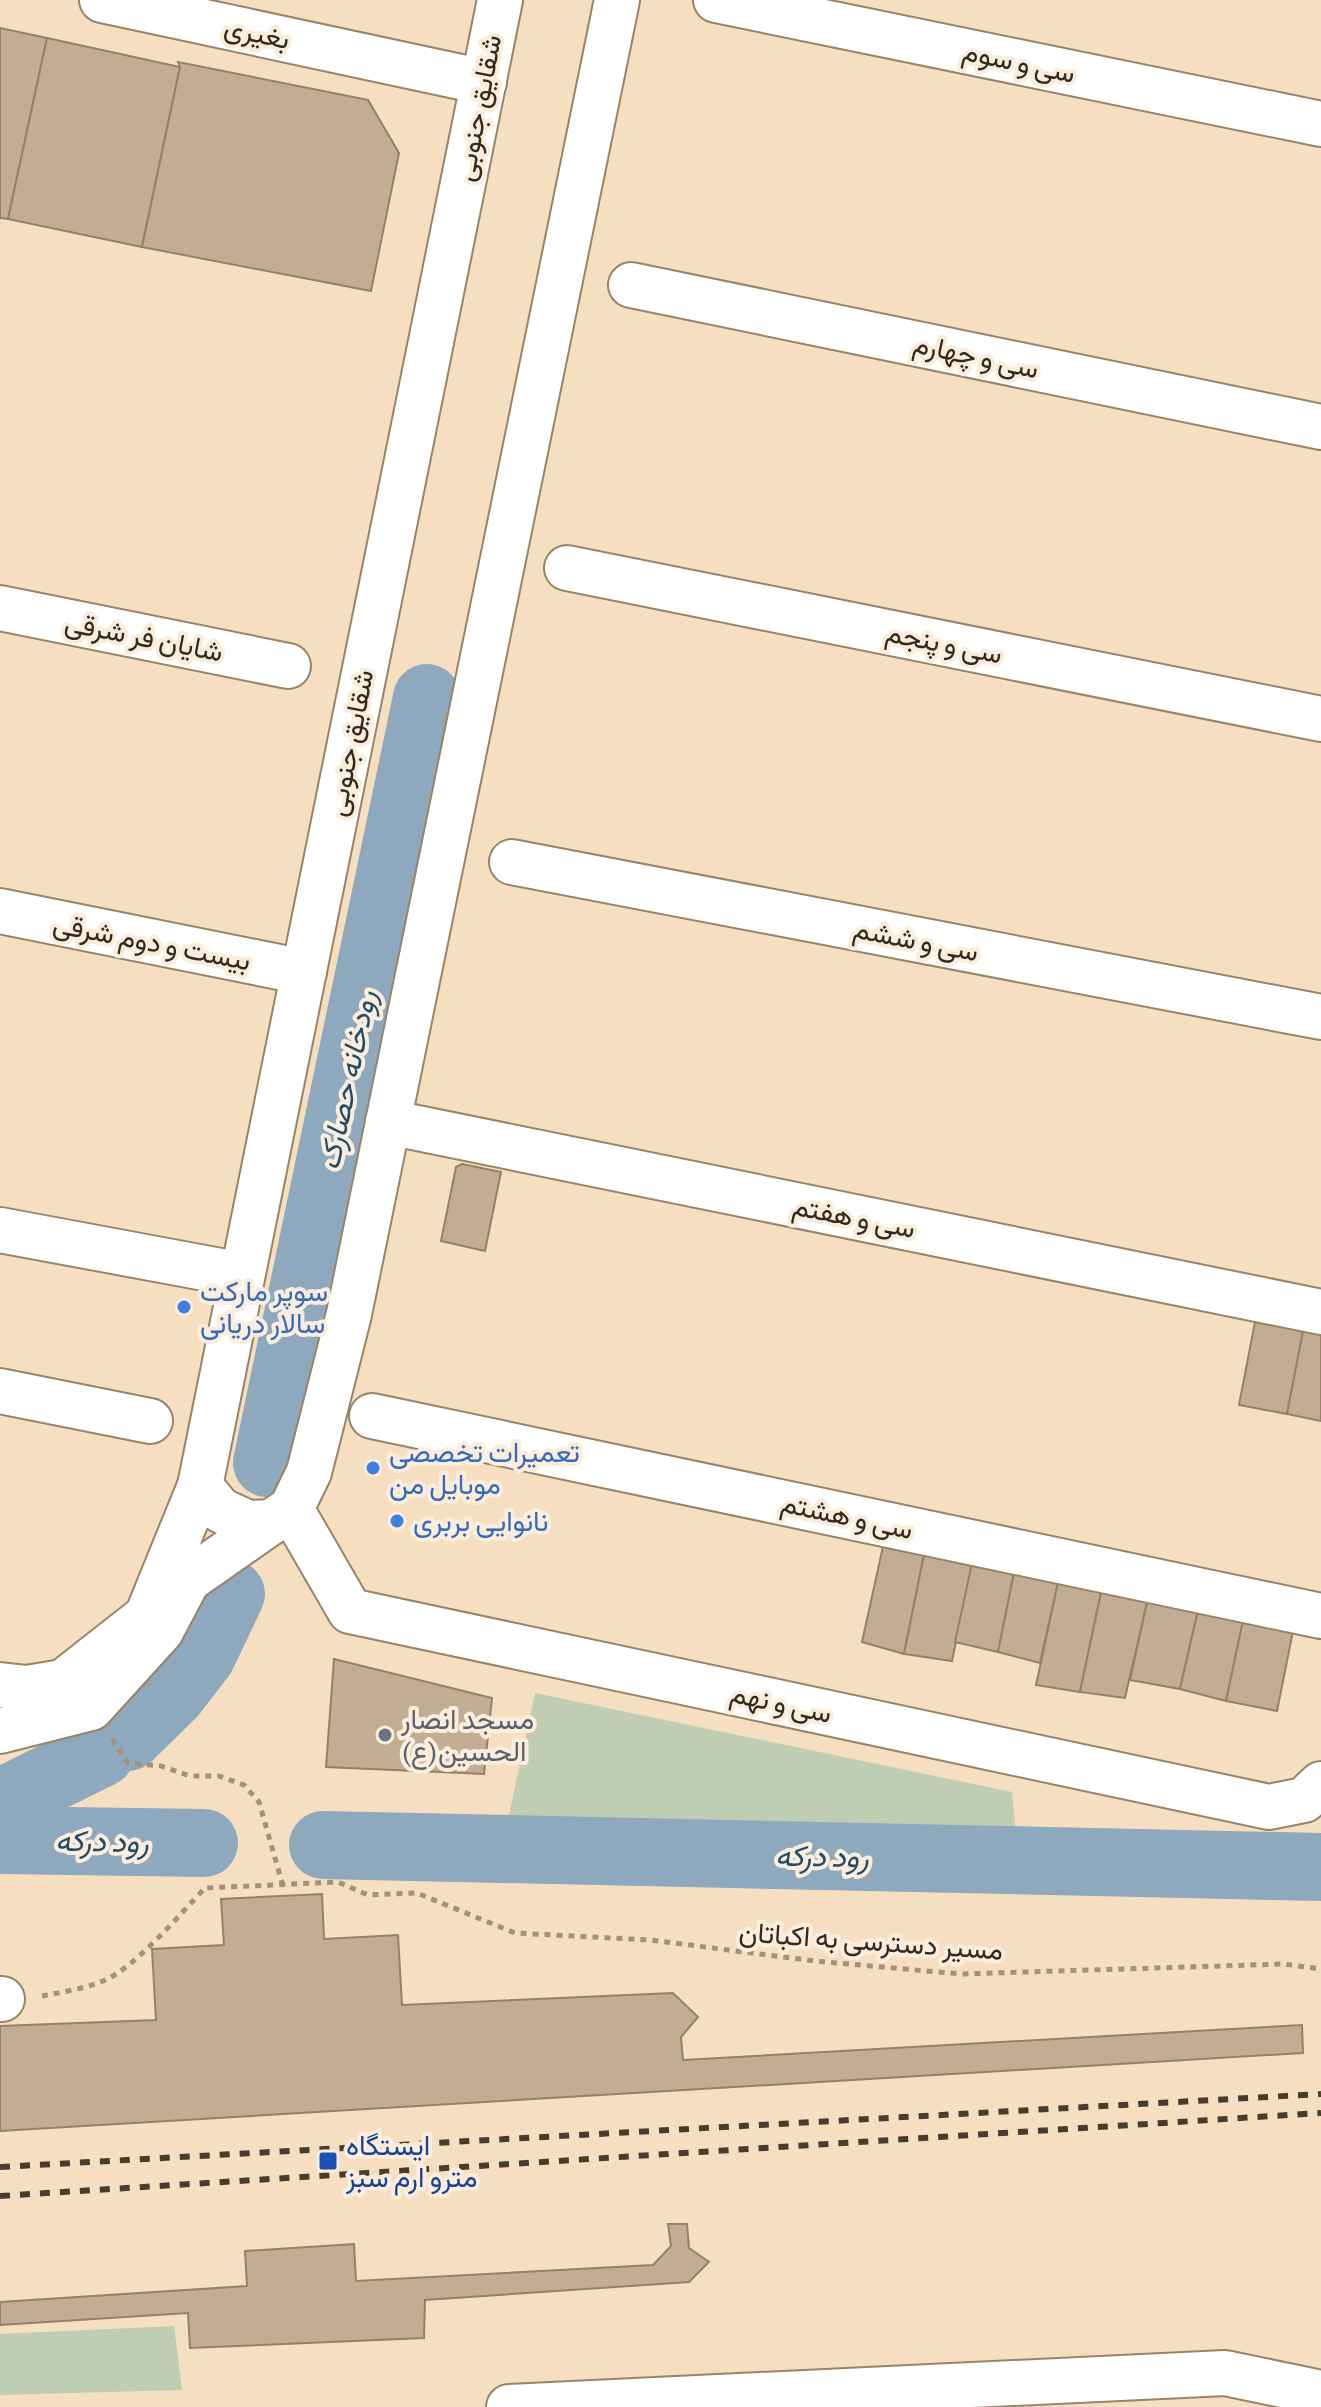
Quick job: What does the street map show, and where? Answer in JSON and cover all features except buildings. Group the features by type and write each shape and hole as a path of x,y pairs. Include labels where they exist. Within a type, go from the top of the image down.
{"main road":[{"name":"بغیری","path":"102,0 484,82"},
{"name":"شقایق جنوبی","path":"0,1685 27,1688 63,1682 147,1616 200,1486 500,0"},
{"path":"0,1731 91,1708 161,1631 188,1580 291,1501 349,1314 617,0"},
{"name":"سی و سوم","path":"716,0 1321,124"},
{"name":"سی و چهارم","path":"631,285 1321,427"},
{"name":"سی و پنجم","path":"567,568 1321,719"},
{"name":"شایان فر شرقی","path":"0,608 288,666"},
{"name":"سی و ششم","path":"512,862 1321,1017"},
{"name":"بیست و دوم شرقی","path":"0,911 304,972"},
{"name":"سی و هفتم","path":"388,1122 1321,1312"},
{"path":"0,1230 242,1275"},
{"path":"0,1391 150,1421"},
{"name":"سی و هشتم","path":"372,1416 1321,1616"},
{"path":"200,1486 220,1510 248,1523 291,1501"},
{"name":"سی و نهم","path":"291,1501 350,1611 1269,1807 1304,1800 1321,1784"},
{"path":"509,2407 1225,2373 1321,2393"},
{"path":"1271,2407 1321,2404"}],"path":[{"path":"1,1999 60,1993 106,1980 133,1961 205,1888 283,1886 259,1802 244,1785 219,1776 190,1776 161,1766 128,1763"},
{"name":"مسیر دسترسی به اکباتان","path":"283,1886 338,1882 368,1895 417,1893 515,1933 650,1940 815,1961 961,1974 1284,1964 1321,1969"}],"green space":[{"path":"535,1693 1012,1792 1016,1836 507,1825"},
{"path":"174,2326 182,2390 0,2395 0,2334"}],"waterway":[{"name":"رودخانه حصارک","path":"267,1463 427,698"},
{"name":"رودخانه حصارک","path":"128,1737 172,1694 202,1655 231,1594"},
{"name":"رودخانه حصارک","path":"0,1803 101,1753"},
{"name":"رود درکه","path":"0,1840 204,1843"},
{"name":"رود درکه","path":"323,1845 1321,1867"}],"railway":[{"path":"0,2167 1321,2094"},
{"path":"0,2196 1321,2113"}],"place":[{"name":"سوپر مارکت سالار دریانی","path":"184,1307"},
{"name":"تعمیرات تخصصی موبایل من","path":"373,1468"},
{"name":"نانوایی بربری","path":"397,1521"},
{"name":"مسجد انصار الحسین(ع)","path":"385,1735"},
{"name":"ایستگاه مترو ارم سبز","path":"328,2161"}]}
